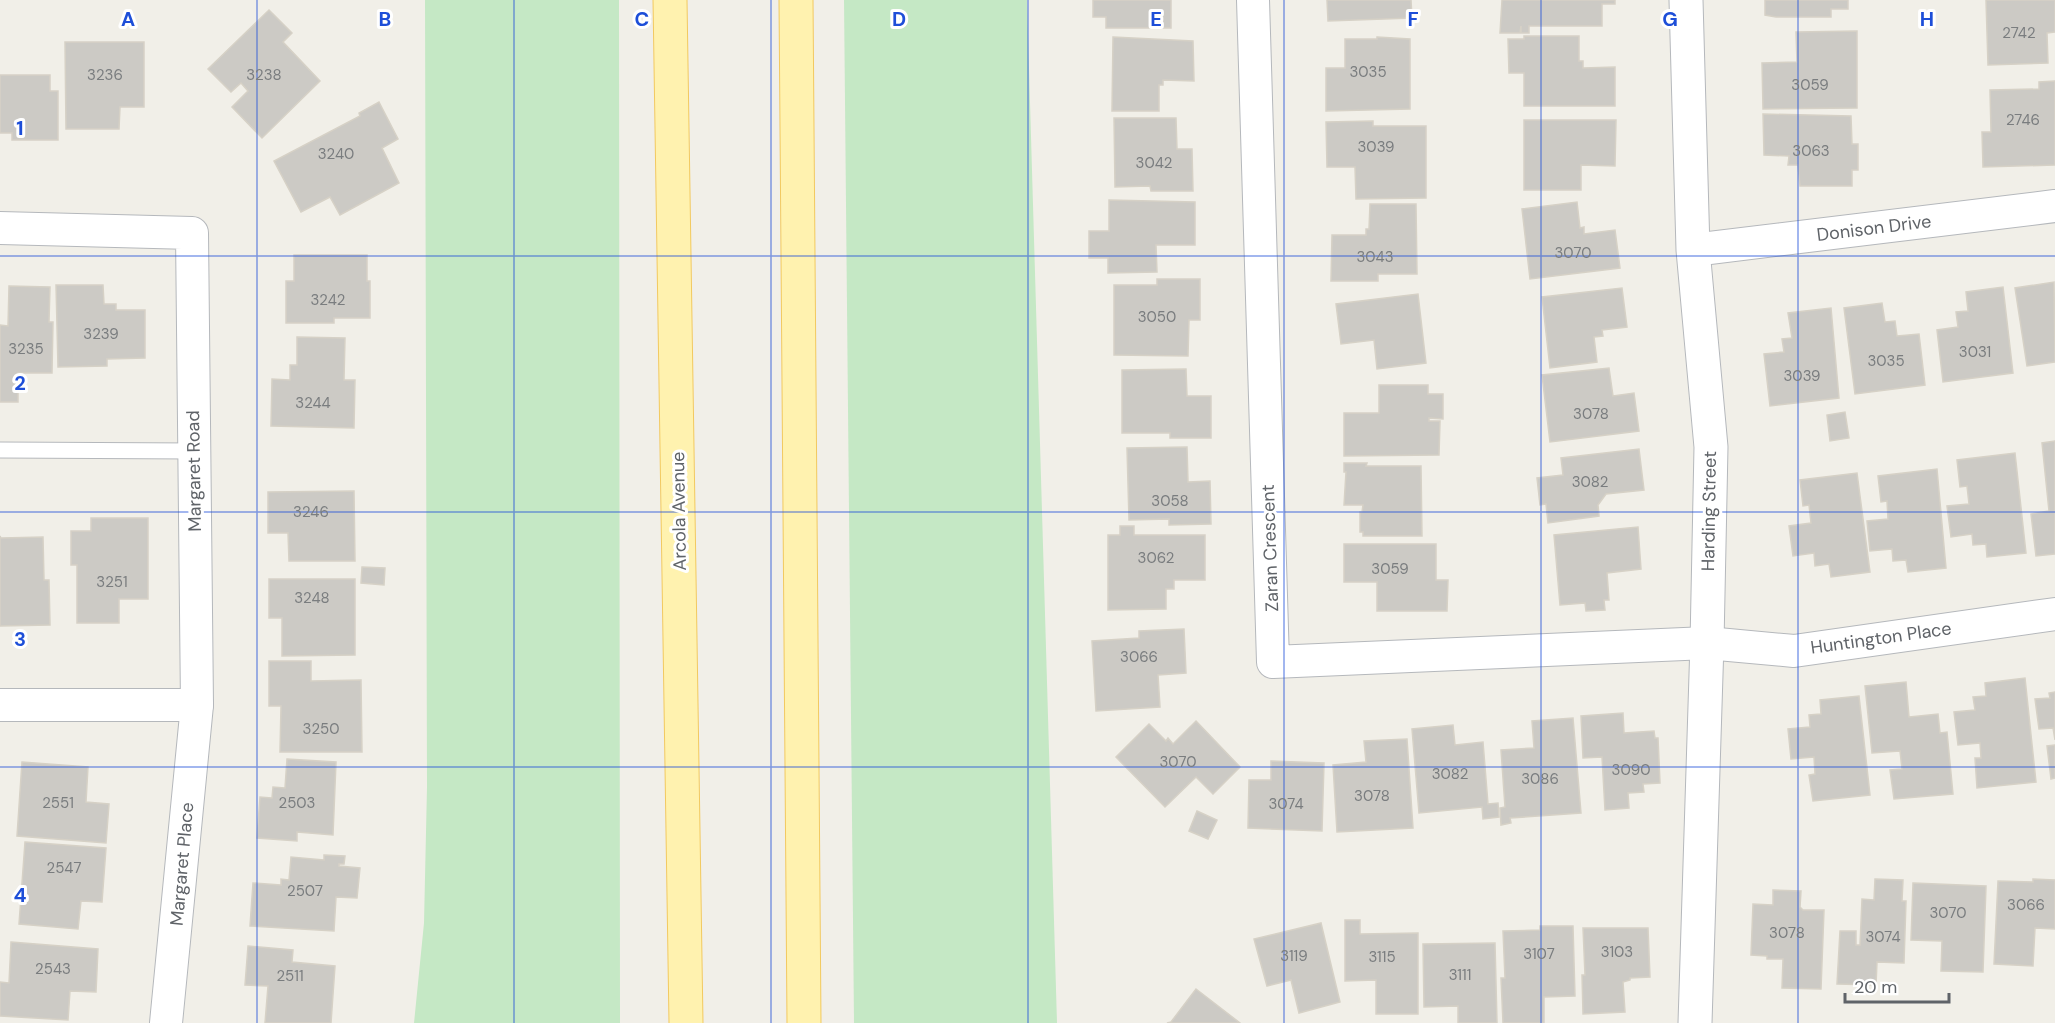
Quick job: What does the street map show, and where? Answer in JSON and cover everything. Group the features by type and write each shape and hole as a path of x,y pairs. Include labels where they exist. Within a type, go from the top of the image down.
{"main road":[{"name":"Arcola Avenue","path":"670,0 686,1023"},
{"path":"796,0 804,1023"}],"street":[{"name":"Zaran Crescent","path":"1253,0 1273,662 1707,643"},
{"name":"Harding Street","path":"1686,0 1694,250 1711,447 1695,1023"},
{"name":"Donison Drive","path":"1694,250 2055,206"},
{"name":"Margaret Road","path":"0,228 192,233 197,705"},
{"name":"Huntington Place","path":"1707,643 1794,651 2055,614"},
{"path":"0,705 197,705"},
{"name":"Margaret Place","path":"166,1023 197,705"}],"lane":[{"path":"0,450 194,451"}],"green space":[{"path":"425,0 619,0 620,1023 414,1023 424,923 427,787"},
{"path":"844,0 1027,0 1057,1023 854,1023"}],"building":[{"path":"1093,0 1171,0 1171,28 1106,28 1106,17 1093,17"},
{"path":"1327,0 1411,0 1412,18 1328,21"},
{"path":"1502,0 1615,0 1615,4 1602,4 1602,26 1529,26 1529,33 1521,33 1521,26 1520,33 1500,33"},
{"path":"1765,0 1848,0 1848,9 1831,9 1831,17 1776,17 1765,15"},
{"path":"1986,0 2055,0 2055,32 2047,33 2048,63 1988,65"},
{"path":"269,10 292,33 283,42 320,81 262,138 232,107 248,91 241,83 231,92 208,69"},
{"path":"1857,31 1857,108 1763,109 1762,63 1797,62 1796,32"},
{"path":"1524,36 1579,36 1579,61 1583,61 1583,68 1615,67 1615,106 1524,106 1524,73 1509,73 1508,39 1524,39"},
{"path":"1113,37 1193,41 1194,81 1163,80 1163,85 1159,85 1159,111 1112,111"},
{"path":"1377,37 1410,39 1410,109 1326,111 1326,68 1345,68 1345,39 1377,39"},
{"path":"65,42 144,42 144,107 120,107 119,129 66,129"},
{"path":"0,75 50,75 50,91 58,91 58,140 12,140 12,133 0,133"},
{"path":"2055,81 2055,165 1983,167 1982,132 1991,132 1990,90 2039,89 2039,82"},
{"path":"379,102 398,139 382,148 399,183 340,215 330,197 301,212 274,161 360,116 359,113"},
{"path":"1763,114 1851,116 1852,144 1858,144 1858,170 1852,170 1852,186 1800,186 1798,165 1788,165 1789,156 1764,155"},
{"path":"1114,118 1176,118 1177,149 1192,149 1193,191 1151,191 1150,186 1115,187"},
{"path":"1524,120 1616,120 1615,166 1581,165 1581,190 1524,190"},
{"path":"1373,121 1373,126 1426,126 1426,198 1356,199 1355,167 1327,167 1326,122"},
{"path":"1109,200 1195,202 1195,245 1156,245 1157,272 1108,273 1108,258 1089,258 1089,231 1109,231"},
{"path":"1577,202 1580,228 1584,227 1584,234 1615,230 1620,268 1530,279 1522,209"},
{"path":"1370,204 1416,204 1417,274 1378,274 1378,281 1331,281 1332,235 1366,235 1366,229 1369,229"},
{"path":"294,255 367,255 370,318 334,318 334,323 286,323 286,281 294,281"},
{"path":"1157,279 1200,279 1200,320 1189,320 1188,356 1114,355 1114,285 1157,285"},
{"path":"2054,282 2055,362 2027,366 2015,288"},
{"path":"56,285 103,285 104,304 116,304 116,310 145,310 145,358 107,359 107,366 58,367"},
{"path":"9,286 50,287 49,322 53,322 52,373 18,373 18,402 0,402 0,325 8,326"},
{"path":"2003,287 2013,373 1943,382 1937,330 1958,327 1956,312 1968,311 1966,292"},
{"path":"1622,288 1627,327 1602,330 1603,336 1594,337 1597,362 1550,368 1542,297"},
{"path":"1418,294 1426,363 1377,369 1374,340 1341,344 1336,304"},
{"path":"1882,303 1885,322 1895,321 1897,336 1919,334 1925,385 1855,394 1844,308"},
{"path":"1831,308 1839,398 1770,406 1764,354 1784,352 1782,339 1792,338 1788,313"},
{"path":"297,337 345,338 344,380 355,380 354,428 271,426 272,379 290,380 290,365 297,365"},
{"path":"1609,368 1613,396 1634,393 1639,431 1550,442 1542,375"},
{"path":"1186,369 1187,396 1211,396 1211,438 1170,438 1170,433 1122,433 1122,370"},
{"path":"1379,385 1428,385 1428,394 1443,394 1443,419 1429,418 1429,421 1440,421 1439,455 1344,456 1344,413 1379,413"},
{"path":"1845,412 1849,438 1830,441 1827,415"},
{"path":"2055,441 2055,554 2036,556 2031,514 2049,511 2042,443"},
{"path":"1187,447 1188,482 1210,481 1211,524 1169,525 1169,519 1129,520 1127,448"},
{"path":"1639,449 1644,490 1606,494 1598,505 1599,516 1548,523 1546,504 1540,505 1537,478 1563,475 1561,458"},
{"path":"2015,453 2026,553 1987,557 1986,544 1973,545 1972,534 1951,537 1947,506 1969,504 1967,486 1960,487 1957,460"},
{"path":"1344,463 1367,463 1366,466 1421,466 1422,536 1363,536 1363,532 1360,532 1360,512 1362,512 1363,505 1344,505 1346,472 1344,472"},
{"path":"1937,469 1946,568 1908,572 1906,560 1893,561 1892,549 1870,551 1867,521 1888,519 1887,501 1881,502 1878,476"},
{"path":"1857,473 1870,572 1831,577 1829,564 1815,566 1814,553 1793,556 1789,526 1811,523 1809,505 1803,506 1800,480"},
{"path":"354,491 355,561 289,561 288,533 268,533 268,492"},
{"path":"91,518 148,518 148,599 119,599 119,623 77,623 77,565 71,565 71,531 91,531"},
{"path":"1120,526 1134,526 1134,535 1205,535 1205,580 1174,580 1174,589 1166,589 1166,609 1108,610 1108,535 1120,535"},
{"path":"1638,527 1641,569 1607,573 1609,600 1604,600 1605,610 1586,611 1585,603 1560,605 1554,535"},
{"path":"0,536 1,538 43,537 44,580 49,580 50,625 0,626"},
{"path":"1344,544 1436,544 1436,580 1448,580 1447,611 1377,611 1377,582 1344,582"},
{"path":"362,567 385,568 384,585 361,583"},
{"path":"269,579 355,579 355,655 282,656 282,618 269,618"},
{"path":"1184,629 1186,673 1158,675 1160,707 1096,711 1092,641 1139,638 1139,631"},
{"path":"269,661 311,661 311,681 361,680 362,752 280,752 281,706 269,706"},
{"path":"2025,678 2036,782 1977,788 1975,758 1981,758 1980,743 1958,745 1954,712 1975,710 1973,697 1986,696 1985,683"},
{"path":"1906,682 1909,717 1938,714 1940,733 1947,732 1953,794 1894,799 1890,770 1902,769 1900,751 1872,753 1865,686"},
{"path":"2055,692 2055,740 2053,728 2039,729 2035,699 2050,698 2049,693"},
{"path":"1859,696 1870,795 1813,801 1809,775 1815,774 1814,757 1791,759 1788,729 1810,727 1809,715 1821,714 1820,700"},
{"path":"1623,713 1624,733 1654,731 1655,738 1658,738 1660,783 1643,784 1644,792 1628,793 1629,808 1605,810 1602,757 1583,758 1581,716"},
{"path":"1573,718 1581,813 1510,818 1511,823 1501,825 1500,808 1505,807 1501,750 1534,748 1532,721"},
{"path":"1196,721 1240,767 1213,794 1196,777 1165,807 1116,757 1149,724 1166,741 1168,738 1173,744"},
{"path":"1453,725 1455,745 1483,742 1488,804 1498,803 1499,817 1483,819 1482,807 1419,813 1412,729"},
{"path":"1407,739 1413,828 1337,832 1333,765 1366,762 1364,741"},
{"path":"2055,745 2055,778 2051,779 2047,746"},
{"path":"287,759 336,762 333,835 297,832 297,841 257,838 260,797 272,798 273,787 285,788"},
{"path":"1271,761 1324,763 1322,831 1248,828 1249,780 1271,780"},
{"path":"22,762 88,767 86,802 109,804 106,843 17,836"},
{"path":"1197,811 1217,820 1208,839 1189,831"},
{"path":"25,842 106,848 102,902 81,901 78,929 19,924"},
{"path":"324,855 345,856 344,864 339,864 339,866 360,868 357,898 336,897 334,931 250,926 253,883 281,885 281,879 289,880 291,857 324,860"},
{"path":"1875,879 1903,880 1902,901 1906,901 1904,963 1877,962 1876,985 1837,984 1840,931 1856,931 1856,945 1860,945 1862,899 1874,900"},
{"path":"2033,879 2055,880 2055,929 2035,928 2033,966 1994,964 1998,881 2033,882"},
{"path":"1913,883 1986,886 1983,972 1941,971 1942,941 1911,940"},
{"path":"1773,890 1801,891 1800,907 1803,910 1824,910 1821,989 1782,988 1783,959 1767,959 1767,956 1751,955 1753,904 1773,905"},
{"path":"1345,920 1360,920 1360,934 1418,933 1418,1014 1376,1014 1376,980 1345,981"},
{"path":"1321,923 1340,1002 1299,1013 1291,980 1267,986 1254,939"},
{"path":"1540,926 1573,926 1575,996 1544,997 1544,1023 1503,1023 1501,978 1505,978 1503,931 1540,930"},
{"path":"1583,928 1648,928 1650,977 1630,978 1623,982 1625,1012 1583,1014 1582,975 1585,975"},
{"path":"11,942 98,949 96,992 70,991 68,1020 0,1016 0,982 9,983"},
{"path":"1495,943 1497,1023 1458,1023 1458,1006 1424,1007 1423,944"},
{"path":"248,946 293,950 292,962 335,966 331,1023 265,1023 268,986 245,985"},
{"path":"1196,989 1240,1023 1167,1023 1171,1022"}]}
